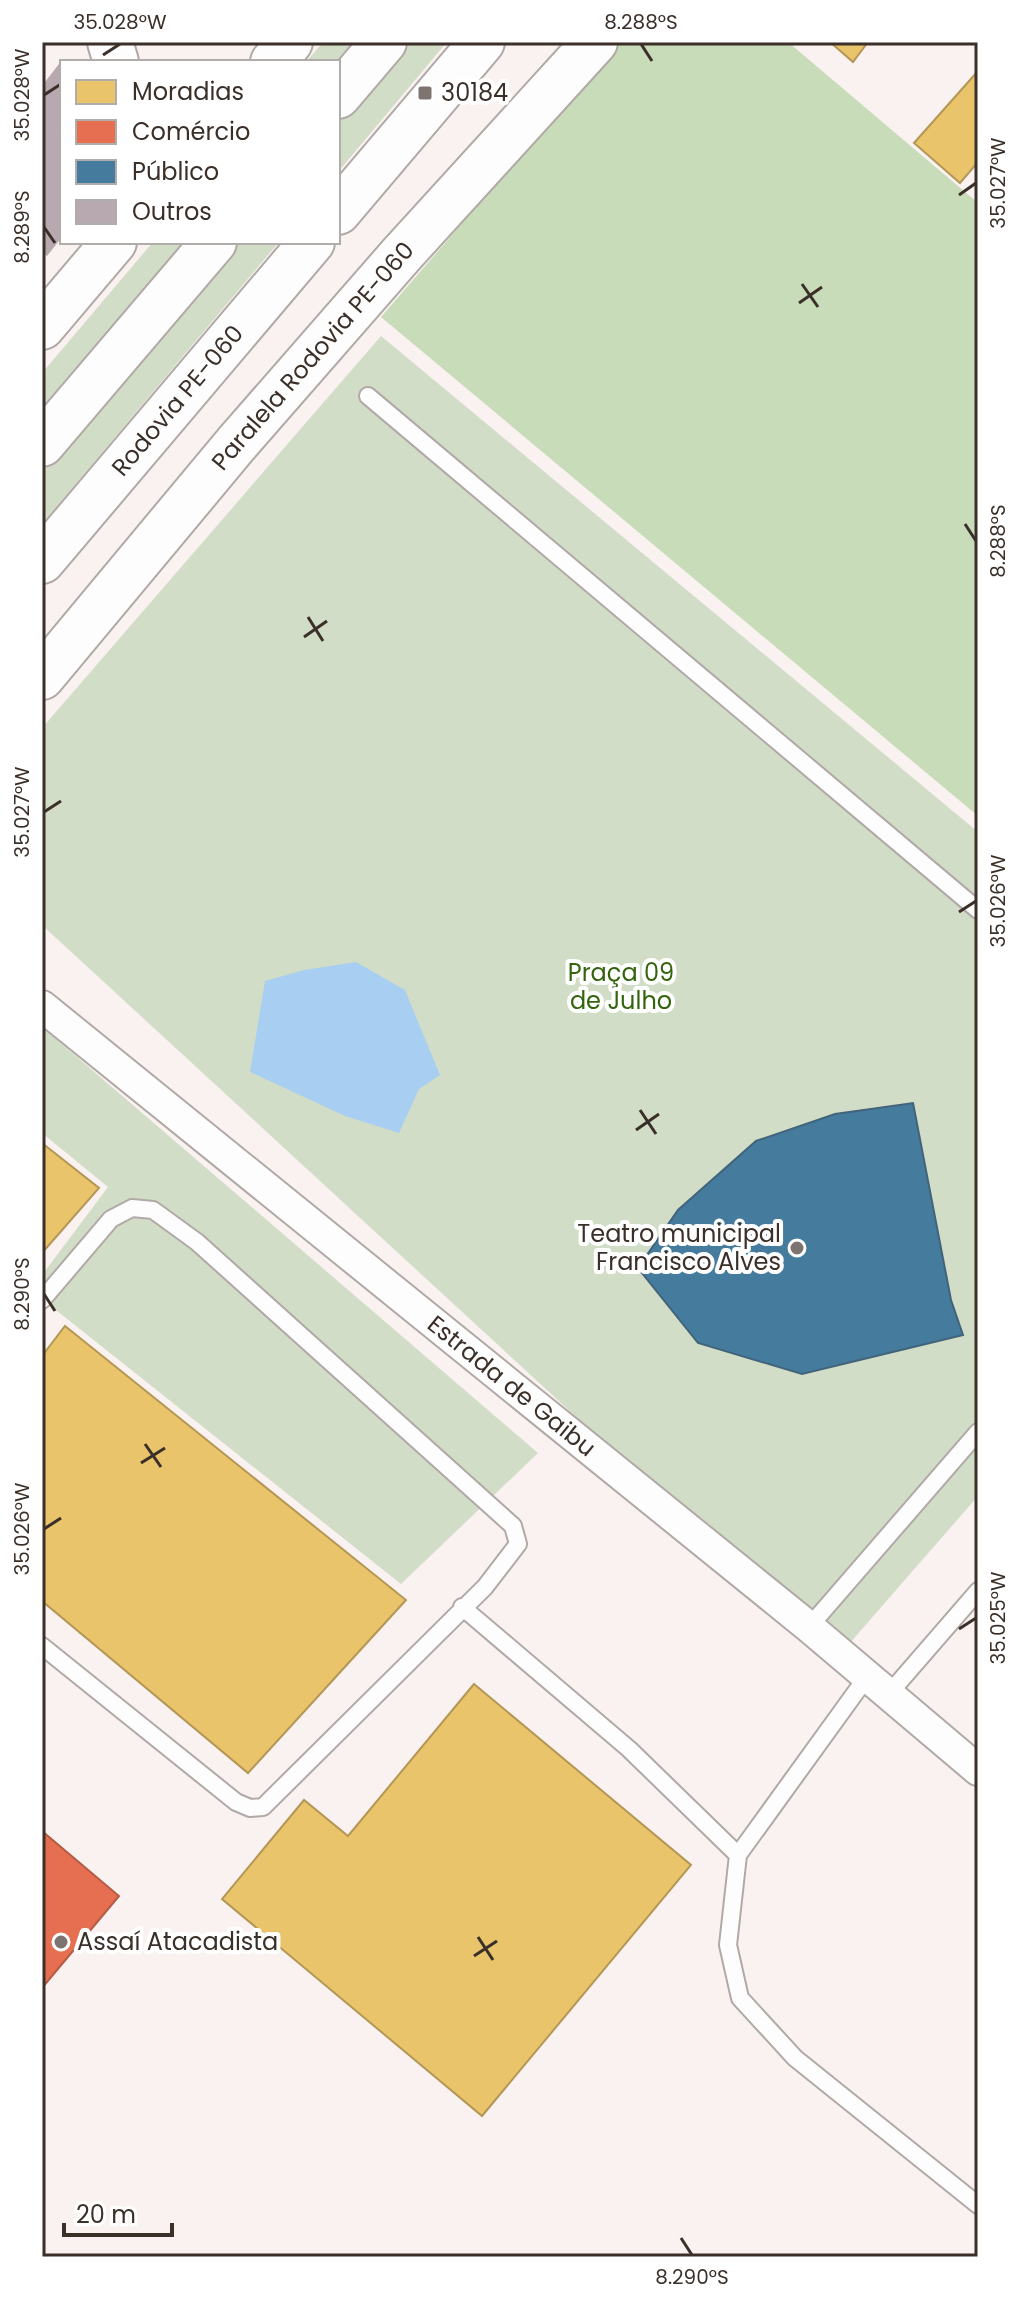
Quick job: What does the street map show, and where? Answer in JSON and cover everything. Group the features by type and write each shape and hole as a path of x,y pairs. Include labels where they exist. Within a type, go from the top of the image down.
{"main road":[{"path":"275,60 290,42"},
{"path":"340,94 384,42"},
{"path":"340,210 482,42"},
{"name":"Paralela Rodovia PE-060","path":"42,677 236,444 390,266 595,42"},
{"path":"42,327 112,244"},
{"path":"42,444 212,244"},
{"name":"Rodovia PE-060","path":"42,561 310,244"}],"street":[{"name":"Estrada de Gaibu","path":"42,1006 809,1627 978,1770"}],"lane":[{"path":"368,396 978,910"},
{"path":"42,1300 111,1219 132,1208 153,1210 176,1225 397,1419 513,1526 518,1535 518,1544 485,1587 263,1807 250,1808 236,1802 42,1646"},
{"path":"809,1627 978,1432"},
{"path":"978,1591 877,1687 738,1855 728,1945 740,1998 795,2058 978,2205"},
{"path":"462,1607 629,1749 738,1855"}],"green space":[{"path":"323,42 357,42 340,63 340,60 308,60"},
{"path":"403,42 447,42 340,170 340,118"},
{"path":"619,42 788,42 978,203 978,816 381,317"},
{"path":"151,244 187,244 42,417 42,373"},
{"path":"234,244 277,244 42,524 42,473"},
{"name":"Praça 09 de Julho","path":"381,336 978,832 978,1496 849,1644 586,1426 42,925 42,728"},
{"path":"42,1027 538,1453 401,1584 42,1299 42,1275 108,1187 42,1133"}],"water":[{"path":"356,962 405,990 440,1075 419,1089 399,1133 345,1116 250,1072 265,981 304,970"}],"building: Moradias":[{"path":"830,42 868,42 853,62"},
{"path":"978,71 978,162 960,183 914,143"},
{"path":"42,1143 99,1188 42,1253"},
{"path":"65,1326 406,1600 248,1773 42,1601 42,1356"},
{"path":"474,1684 691,1865 482,2116 222,1899 304,1800 348,1836"}],"building: Comércio":[{"name":"Assaí Atacadista","path":"42,1831 119,1896 42,1988"}],"building: Público":[{"name":"Teatro municipal Francisco Alves","path":"913,1103 951,1300 963,1335 802,1374 698,1343 638,1268 678,1210 756,1141 835,1114"}],"building: Outros":[{"path":"60,63 60,240 47,256 42,252 42,86"}],"place":[{"name":"30184","path":"425,93"},
{"name":"Teatro municipal Francisco Alves","path":"797,1248"},
{"name":"Assaí Atacadista","path":"61,1942"}]}
